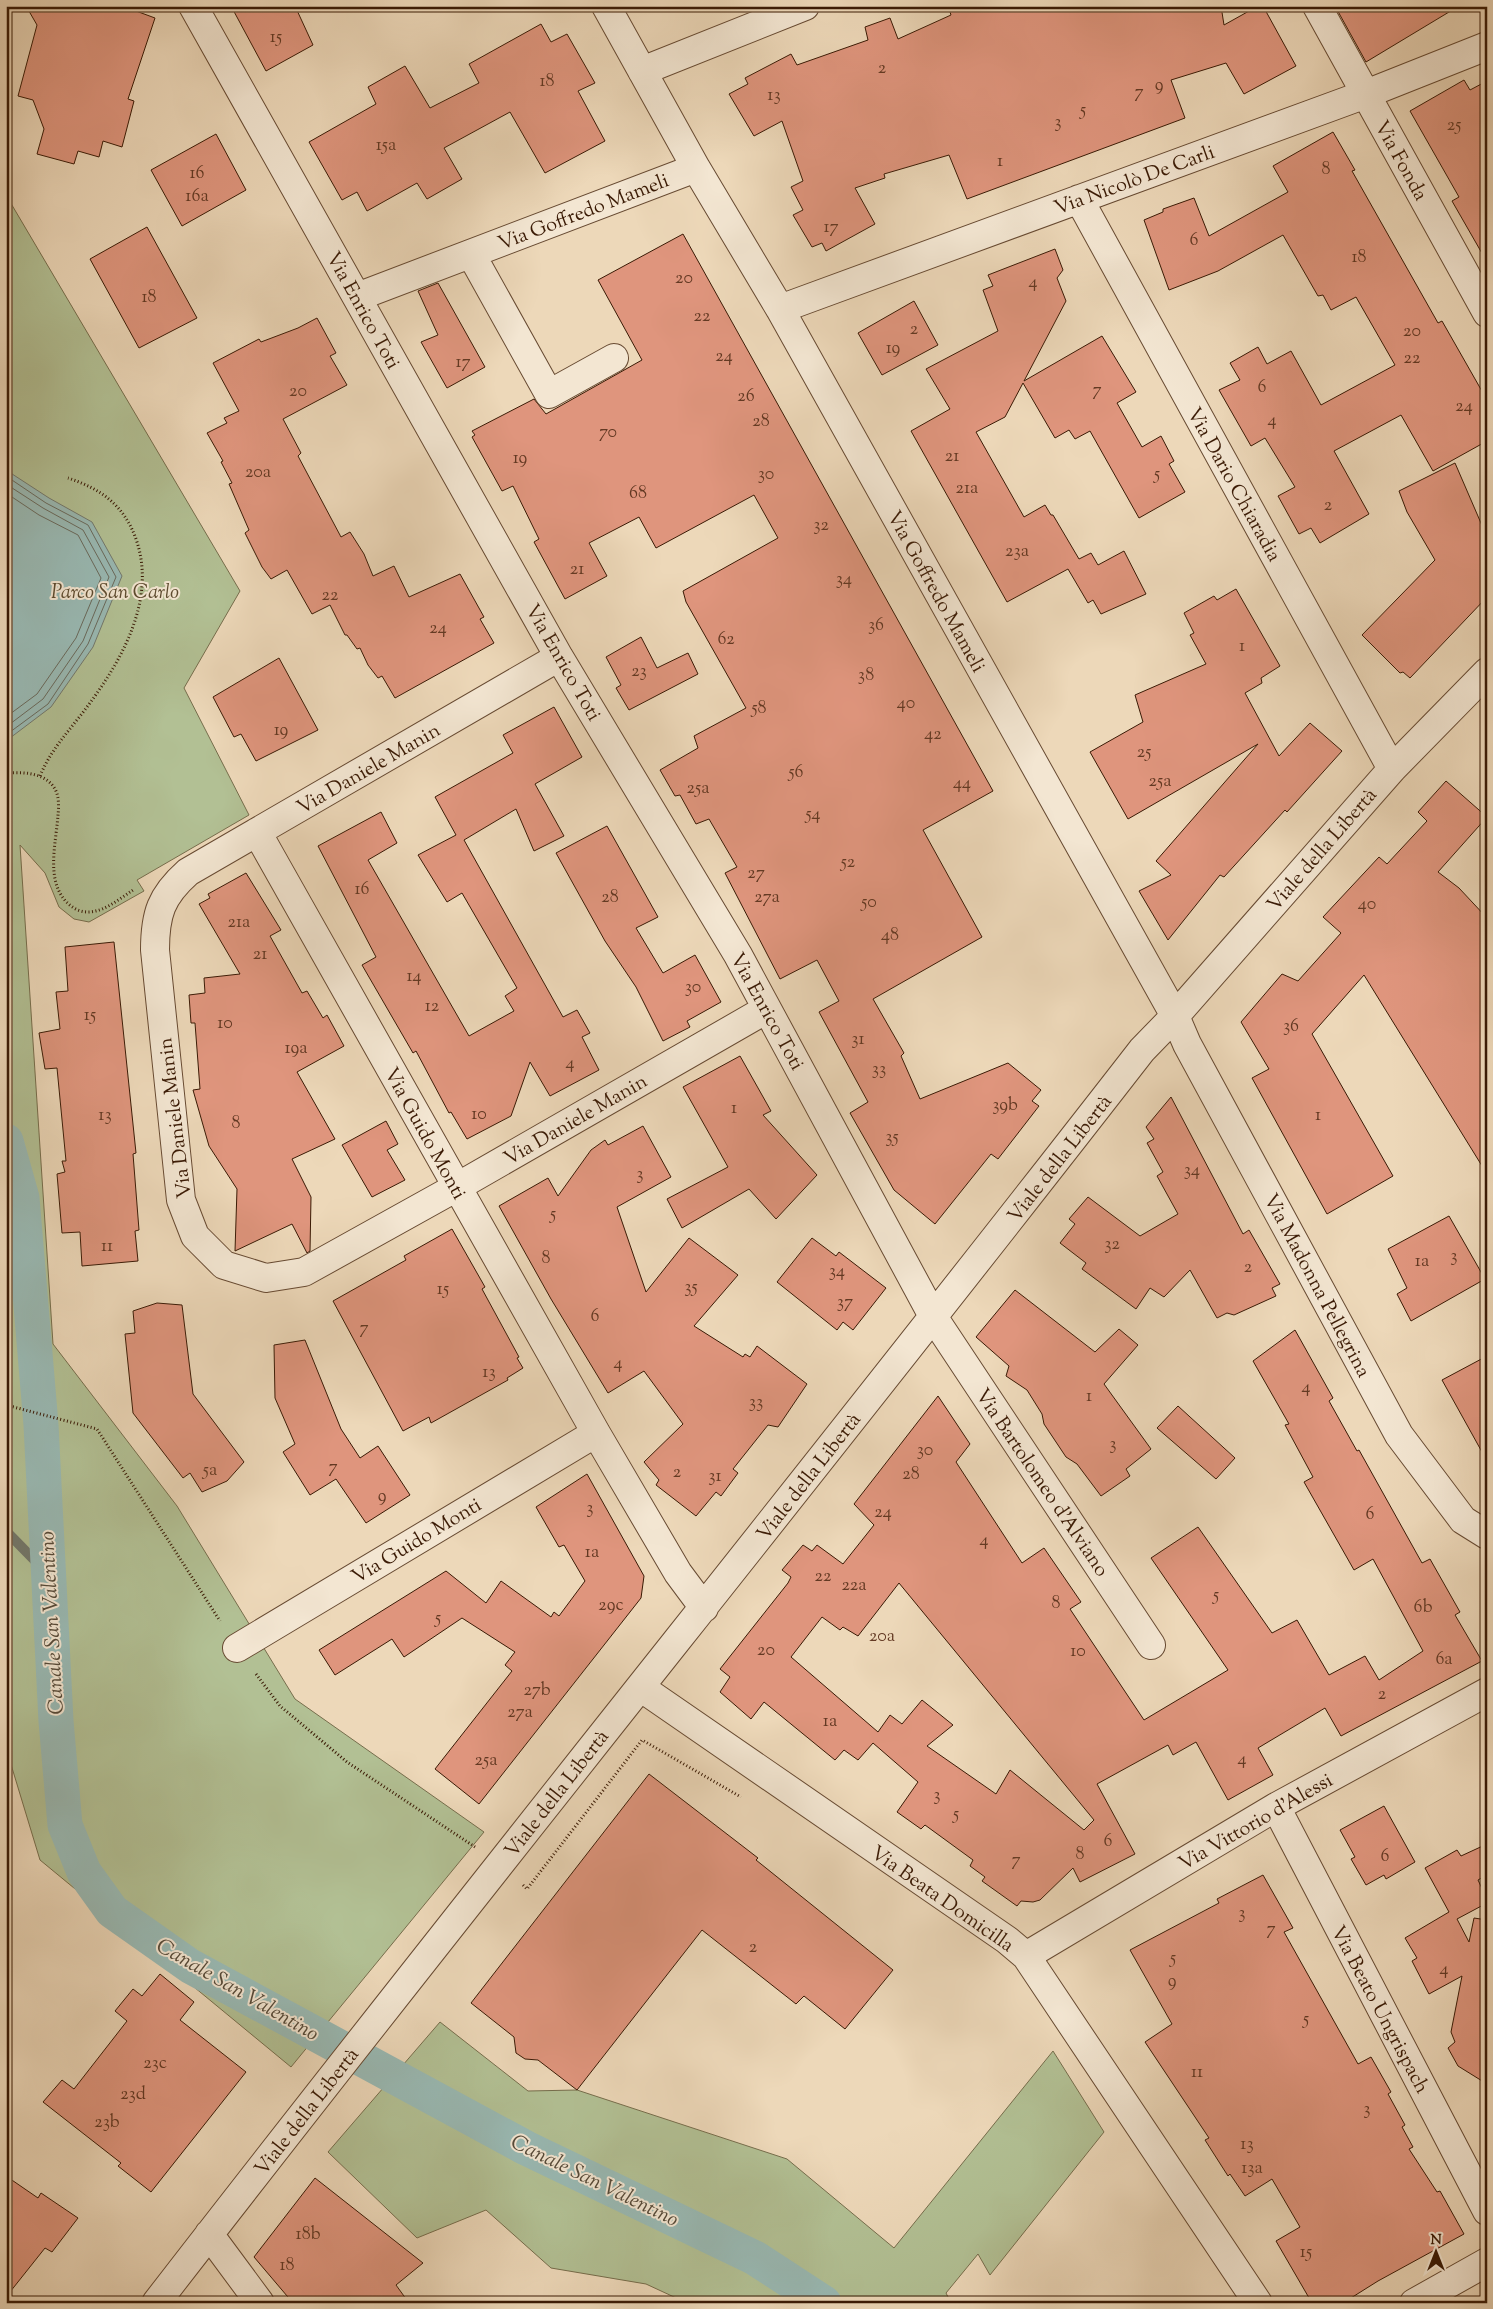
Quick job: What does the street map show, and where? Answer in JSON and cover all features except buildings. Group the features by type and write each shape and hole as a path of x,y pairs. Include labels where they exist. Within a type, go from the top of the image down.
{"street":[{"name":"Via Enrico Toti","path":"193,6 559,657 738,955 934,1318"},
{"name":"Via Goffredo Mameli","path":"606,6 696,168 780,309 1175,1016"},
{"path":"642,71 805,6"},
{"name":"Via Fonda","path":"1317,6 1487,313"},
{"name":"Via Nicolò De Carli","path":"780,309 1366,94 1487,46"},
{"name":"Via Goffredo Mameli","path":"357,297 696,168"},
{"name":"Via Dario Chiaradia","path":"1079,199 1392,769"},
{"name":"Via Goffredo Mameli","path":"471,254 549,394 614,358"},
{"name":"Via Daniele Manin","path":"559,657 188,872 174,885 158,912 155,950 181,1200 195,1236 224,1265 266,1278 304,1272 767,1009"},
{"name":"Viale della Libertà","path":"156,2303 640,1687 934,1318 1142,1050 1175,1016 1392,769 1483,683"},
{"name":"Via Guido Monti","path":"258,832 596,1433 678,1573 704,1608"},
{"name":"Via Madonna Pellegrina","path":"1175,1016 1186,1044 1399,1435 1463,1520 1487,1535"},
{"name":"Via Bartolomeo d'Alviano","path":"934,1318 1151,1645"},
{"name":"Via Guido Monti","path":"237,1648 596,1433"},
{"name":"Via Beata Domicilla","path":"640,1687 1008,1940 1026,1956 1258,2303"},
{"name":"Via Vittorio d'Alessi","path":"1026,1956 1276,1807 1487,1692"},
{"name":"Via Beato Ungrispach","path":"1276,1807 1487,2211"},
{"path":"209,2234 260,2303"},
{"path":"1414,2303 1487,2262"}],"path":[{"path":"40,776 47,758 86,709 122,655 135,624 142,588 142,555 131,524 109,498 90,486 68,478"},
{"path":"6,773 23,772 40,776 55,788 59,805 53,873 57,887 66,902 77,910 92,913 115,902 140,886"},
{"path":"6,1405 97,1429 237,1648 280,1706 347,1762 501,1863"},
{"path":"642,1740 743,1799"}],"green space":[{"name":"Parco San Carlo","path":"6,195 240,591 184,688 249,815 137,880 144,891 89,922 74,919 59,907 45,873 20,845 53,1344 177,1506 295,1699 484,1832 291,2067 40,1860 6,1748"},
{"path":"440,2022 528,2091 577,2090 787,2159 894,2248 1053,2051 1104,2132 990,2275 978,2254 946,2293 951,2303 687,2303 646,2284 551,2268 486,2210 417,2238 328,2152"}],"water":[{"path":"6,470 49,498 92,522 122,576 93,647 51,707 6,741"}],"waterway":[{"name":"Canale San Valentino","path":"6,1141 22,1198 41,1425 56,1721 65,1825 84,1872 112,1911 190,1966 526,2148 755,2258 824,2303"},
{"path":"6,1531 49,1575"}]}
